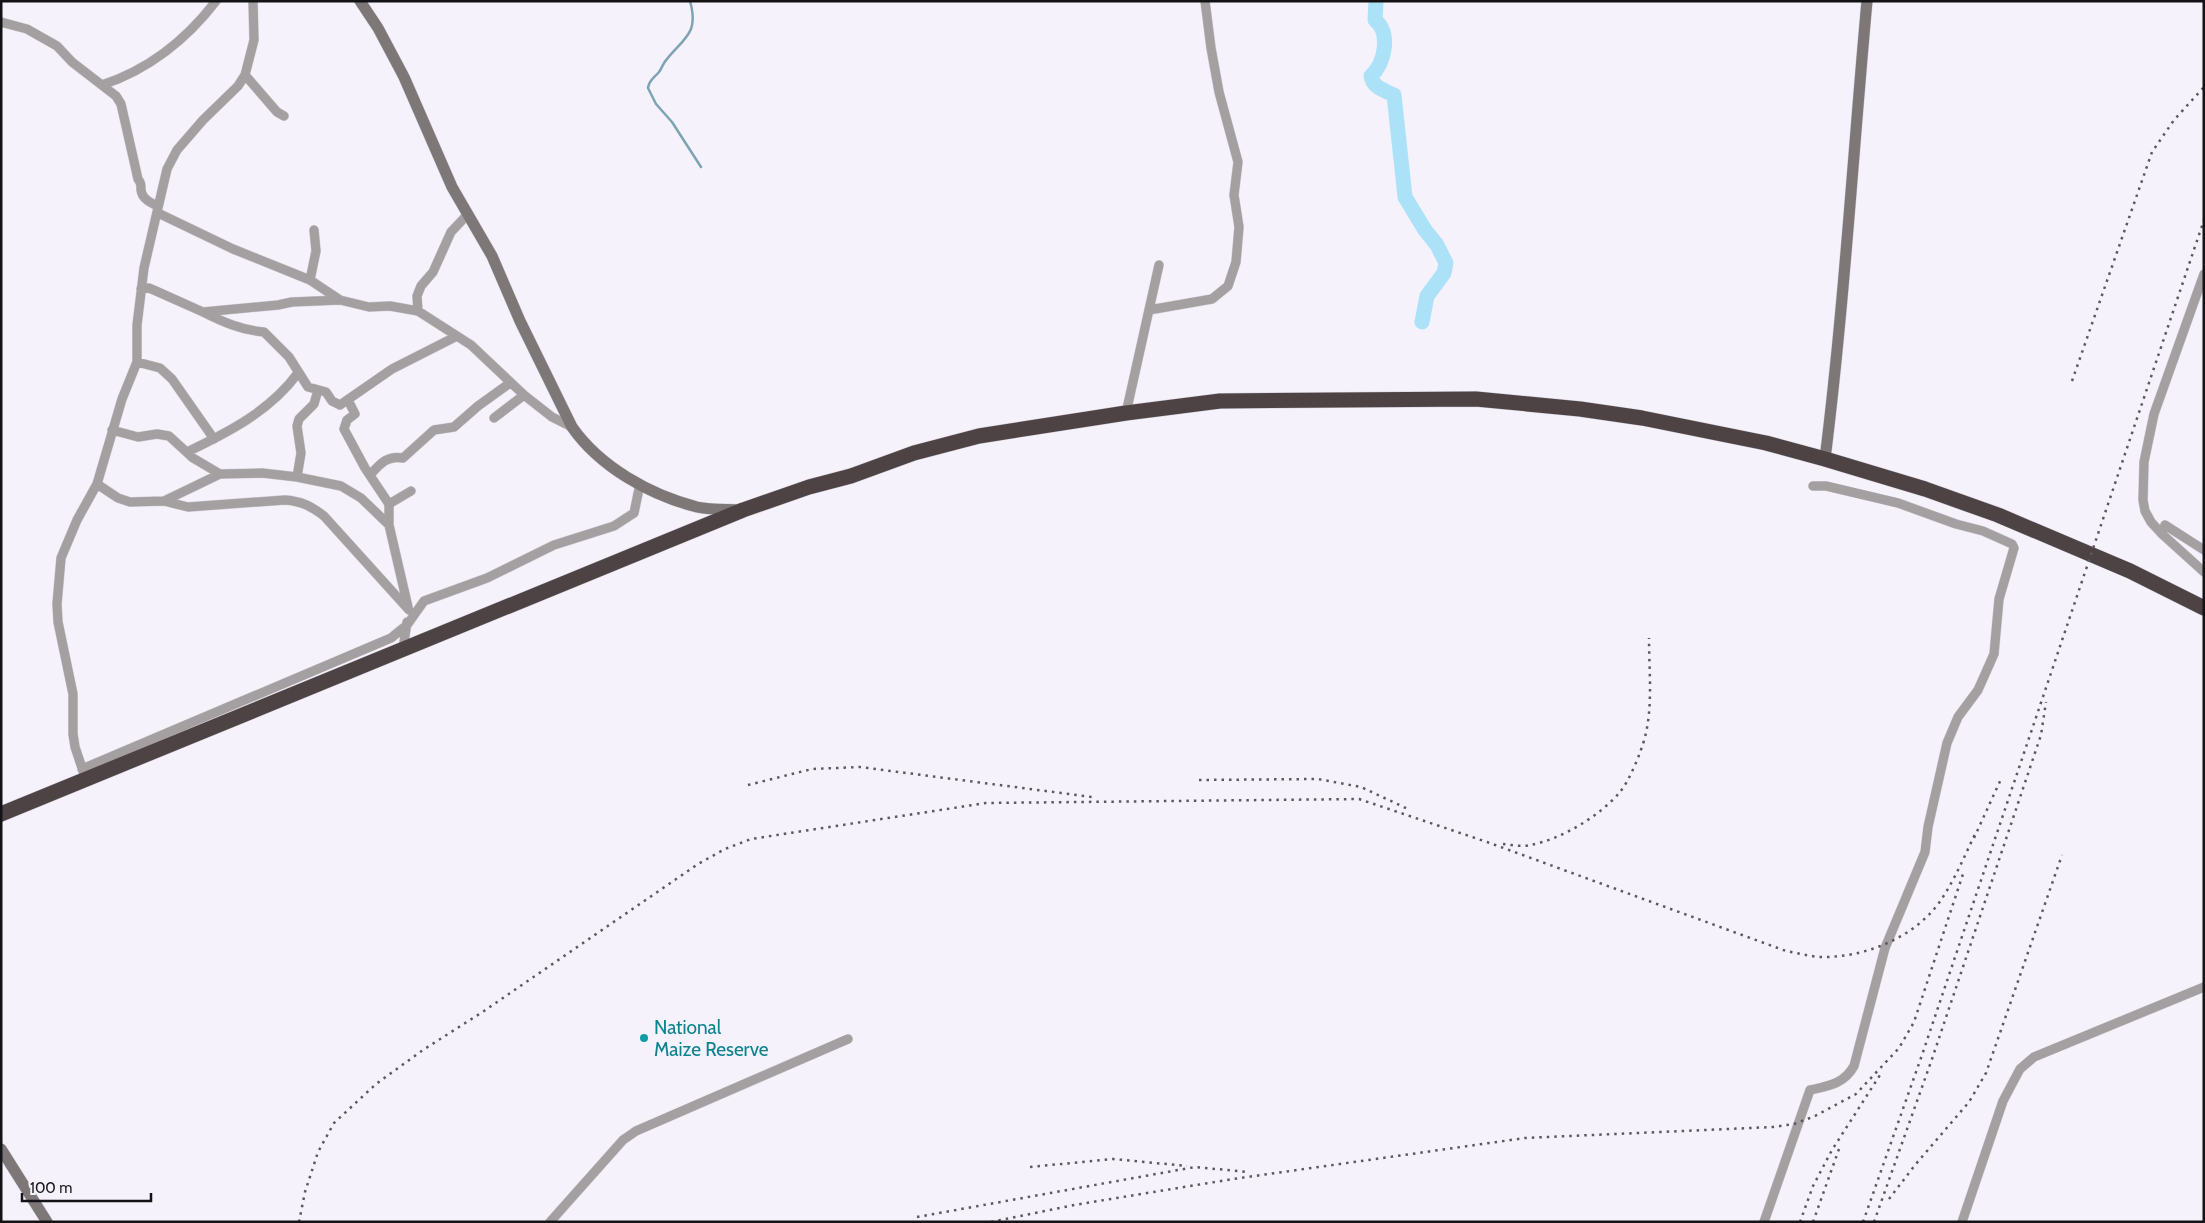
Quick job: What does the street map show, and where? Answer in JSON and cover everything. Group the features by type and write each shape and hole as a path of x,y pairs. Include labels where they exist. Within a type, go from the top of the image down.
{"highway":[{"path":"1,814 84,775 403,649 743,510 809,487 850,476 914,453 979,436 1126,413 1220,401 1476,400 1580,409 1642,418 1766,443 1826,458 1925,489 1998,515 2130,571 2204,608"}],"street":[{"path":"102,85 133,71 166,52 192,31 216,1"},
{"path":"253,1 254,40 245,75 238,86 203,120 177,150 167,169 141,289 137,325 137,362 122,399 97,484 68,540 61,558 58,578 58,622 73,694 73,734 75,747 84,775 391,638 407,625 424,601 487,578 554,544 614,526 634,513 640,484"},
{"path":"360,1 378,28 404,77 452,187 492,256 520,321 572,427 582,441 602,458 640,484 699,508 743,510"},
{"path":"1149,310 1212,299 1228,286 1236,262 1239,227 1234,195 1238,162 1219,92 1210,48 1205,1"},
{"path":"1826,458 1839,350 1851,177 1867,1"},
{"path":"1,22 27,29 41,36 56,46 72,62 116,96 120,104 138,179 142,184 141,192 145,199 158,210 233,249 310,280 340,300 361,306 390,306 418,311 471,345 510,383 552,417 572,427"},
{"path":"245,75 277,112 284,116"},
{"path":"418,311 417,296 422,286 433,272 451,232 468,214"},
{"path":"310,280 316,251 314,230"},
{"path":"1126,413 1159,265"},
{"path":"2204,274 2154,414 2144,462 2143,500 2145,510 2151,522 2204,572"},
{"path":"141,289 149,288 230,326 264,332 289,357 308,388 326,392 332,401 340,405 392,369 457,336"},
{"path":"203,312 278,306 292,302 340,300"},
{"path":"137,362 160,368 172,379 214,439"},
{"path":"187,452 251,418 290,384 298,372"},
{"path":"370,475 387,458 394,456 403,458 434,430 454,427 478,406 510,383"},
{"path":"297,477 301,453 299,419 314,404 318,390"},
{"path":"494,418 524,394"},
{"path":"348,400 355,414 347,420 344,429 389,504 390,525 409,610 403,649"},
{"path":"112,430 138,437 156,434 169,436 187,452 220,474"},
{"path":"164,501 220,474 262,473 297,477 341,486 361,498 390,525"},
{"path":"97,484 118,498 130,502 164,501 188,507 284,500 298,501 312,507 331,523 409,610"},
{"path":"1764,1222 1810,1090 1842,1081 1849,1075 1854,1066 1885,948 1925,852 1928,827 1947,743 1958,716 1978,690 1994,654 1999,599 2014,548 2012,544 1984,531 1956,524 1898,503 1826,486 1813,486"},
{"path":"389,504 411,491"},
{"path":"2162,534 2165,525 2204,550"},
{"path":"1962,1222 2002,1101 2020,1069 2034,1057 2204,987"},
{"path":"550,1222 623,1140 636,1131 848,1039"},
{"path":"1,1150 47,1222"}],"waterway":[{"path":"690,1 693,20 689,34 666,61 648,88 656,104 672,122 701,167"},
{"path":"1376,1 1375,20 1383,32 1384,48 1380,64 1371,76 1372,80 1377,86 1394,95 1405,197 1425,230 1437,245 1446,263 1444,273 1427,296 1422,322"}],"railway":[{"path":"2072,381 2152,152 2174,120 2204,87"},
{"path":"1863,1222 1922,1055 2204,220"},
{"path":"1503,844 1527,846 1554,838 1579,826 1602,810 1624,787 1638,758 1645,737 1650,700 1649,638"},
{"path":"1874,1222 1932,1059 2041,735 2046,702"},
{"path":"748,785 812,769 860,767 1092,797"},
{"path":"1199,780 1318,779 1361,787 1408,809"},
{"path":"1974,838 2001,779"},
{"path":"299,1222 305,1192 318,1152 334,1123 376,1084 423,1050 484,1011 698,864 725,849 751,839 986,803 1359,799 1487,842 1786,951 1820,957 1854,954 1871,949 1903,935 1917,925 1941,900 1960,867 1976,832"},
{"path":"1889,1199 1915,1165 1969,1102 1986,1073 2062,855"},
{"path":"991,1222 1074,1205 1233,1179 1525,1138 1773,1127 1794,1124 1815,1116 1856,1094 1899,1048 1914,1022 1963,874"},
{"path":"1800,1222 1813,1186 1832,1150 1880,1075"},
{"path":"1813,1222 1839,1149"},
{"path":"1030,1167 1113,1159 1187,1166"},
{"path":"917,1217 1195,1167 1248,1172"}],"place":[{"name":"National Maize Reserve","path":"644,1038"}]}
